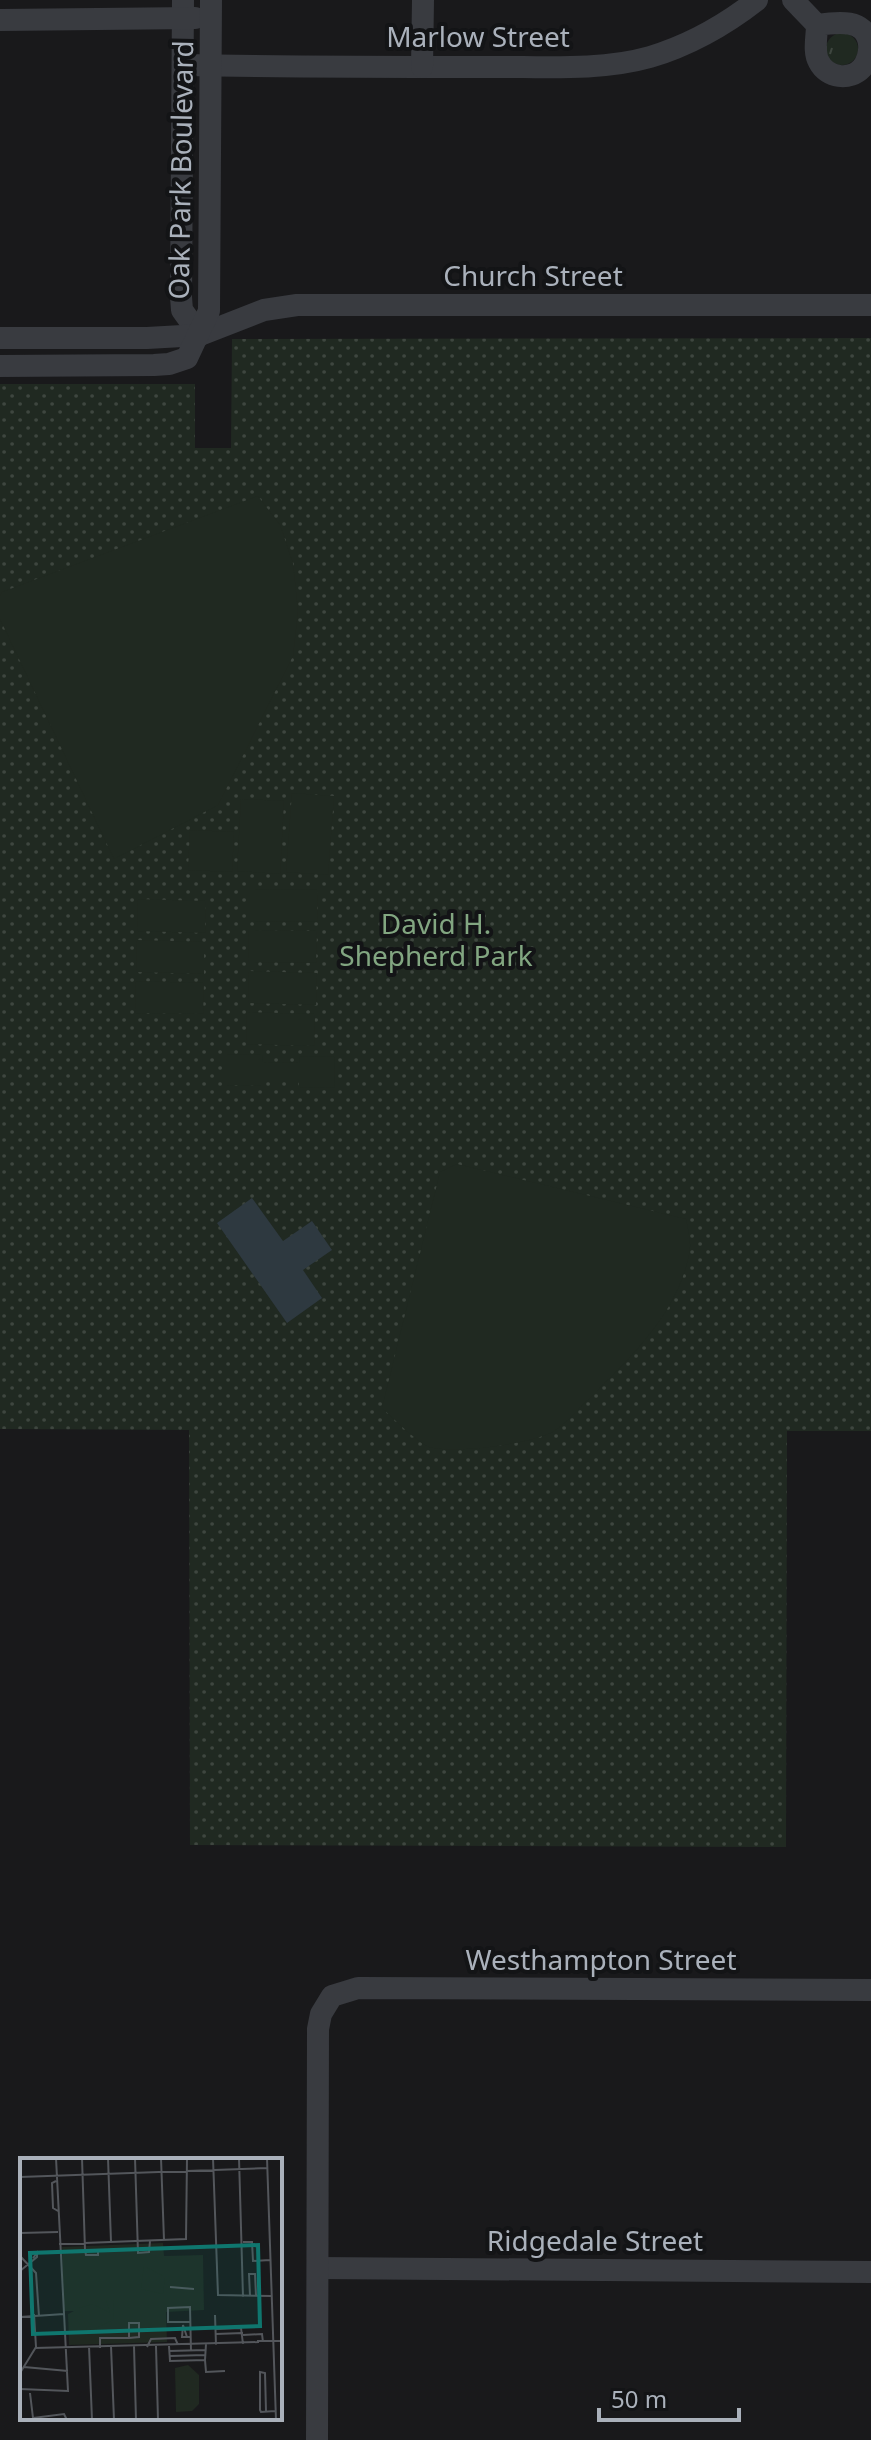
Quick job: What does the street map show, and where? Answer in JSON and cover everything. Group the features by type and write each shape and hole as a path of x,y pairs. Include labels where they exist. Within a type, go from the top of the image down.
{"street":[{"path":"422,67 423,0"},
{"name":"Marlow Street","path":"183,65 422,67 628,62 672,49 711,32 757,0"},
{"path":"793,0 817,25"},
{"name":"Oak Park Boulevard","path":"183,9 181,297 182,310 200,335"},
{"path":"0,20 211,9"},
{"name":"Oak Park Boulevard","path":"200,335 209,311 211,9"},
{"name":"Church Street","path":"0,338 200,335 264,310 297,305 871,305"},
{"name":"Church Street","path":"0,366 169,364 187,358 200,335"},
{"path":"66,337 66,365"},
{"name":"Westhampton Street","path":"318,2268 318,2029 321,2014 332,1996 358,1988 871,1990"},
{"path":"317,2440 318,2268"},
{"name":"Ridgedale Street","path":"318,2268 871,2272"}],"green space":[{"path":"842,33 853,38 858,49 853,60 842,65 831,60 826,49 831,38"},
{"name":"David H. Shepherd Park","path":"871,338 871,1431 787,1431 786,1847 190,1845 189,1430 0,1429 0,384 195,384 195,448 231,448 232,339"},
{"path":"258,496 280,525 293,563 298,611 293,656 218,805 114,859 0,619 0,596 2,592"},
{"path":"292,793 334,796 328,875 286,872"},
{"path":"241,799 284,801 280,874 237,871"},
{"path":"190,830 234,832 232,872 188,870"},
{"path":"250,889 318,890 317,922 250,921"},
{"path":"138,899 206,901 205,933 137,931"},
{"path":"249,930 317,931 316,963 248,962"},
{"path":"137,940 204,942 204,974 136,972"},
{"path":"249,971 317,973 316,1005 248,1003"},
{"path":"136,981 204,983 203,1014 135,1013"},
{"path":"247,1012 315,1014 314,1046 246,1044"},
{"path":"226,1054 262,1055 263,1062 299,1063 300,1056 335,1057 334,1088 299,1087 299,1080 262,1080 262,1086 226,1085"},
{"path":"457,1164 686,1219 690,1251 683,1276 663,1315 621,1367 559,1428 544,1436 512,1444 440,1449 418,1440 382,1408 440,1172"}],"shaded area":[{"path":"252,1198 283,1241 312,1221 332,1250 303,1270 322,1298 287,1323 217,1223"}]}
